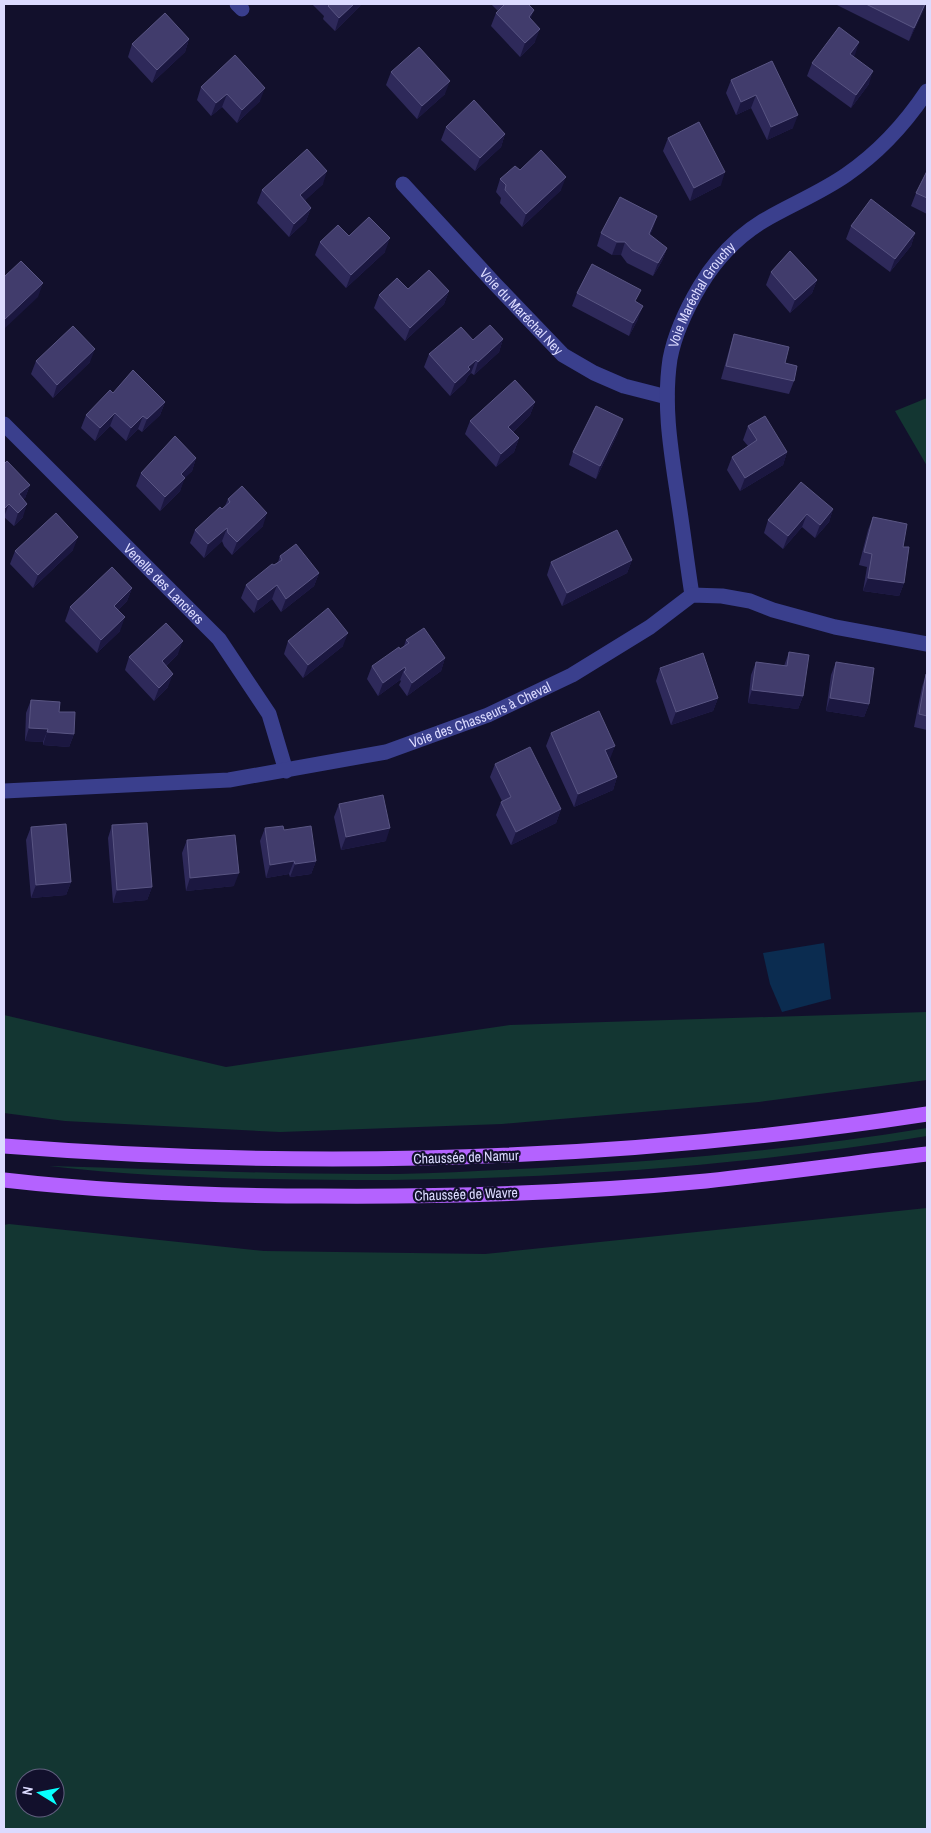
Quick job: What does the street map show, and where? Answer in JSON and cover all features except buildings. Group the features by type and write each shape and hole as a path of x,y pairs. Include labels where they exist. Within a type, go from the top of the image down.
{"main road":[{"name":"Chaussée de Namur","path":"4,1146 134,1154 280,1159 438,1158 611,1149 723,1140 824,1129 927,1114"},
{"name":"Chaussée de Wavre","path":"4,1180 114,1190 203,1195 358,1197 452,1195 608,1188 704,1181 927,1154"}],"street":[{"name":"Voie Maréchal Grouchy","path":"692,595 667,421 670,358 678,328 688,305 711,268 730,247 754,227 845,176 876,151 900,127 927,92"},
{"name":"Voie du Maréchal Ney","path":"403,184 495,284 564,355 594,373 624,386 667,396"},
{"name":"Venelle des Lanciers","path":"4,424 219,639 269,714 286,771"},
{"path":"692,595 722,596 750,601 773,610 835,627 927,644"},
{"name":"Voie des Chasseurs à Cheval","path":"4,791 229,780 386,752 488,715 572,675 650,626 692,595"}],"green space":[{"path":"927,398 927,466 895,411"},
{"path":"927,1012 927,1080 759,1102 502,1124 280,1132 65,1121 4,1113 4,1015 226,1067 510,1025"},
{"path":"927,1128 927,1136 856,1147 712,1164 567,1174 349,1180 161,1175 49,1166 311,1174 451,1172 686,1158 783,1148"},
{"path":"927,1208 927,1829 4,1829 4,1225 264,1251 485,1254"}],"water":[{"path":"824,943 831,999 782,1012 770,984 763,953"}]}
